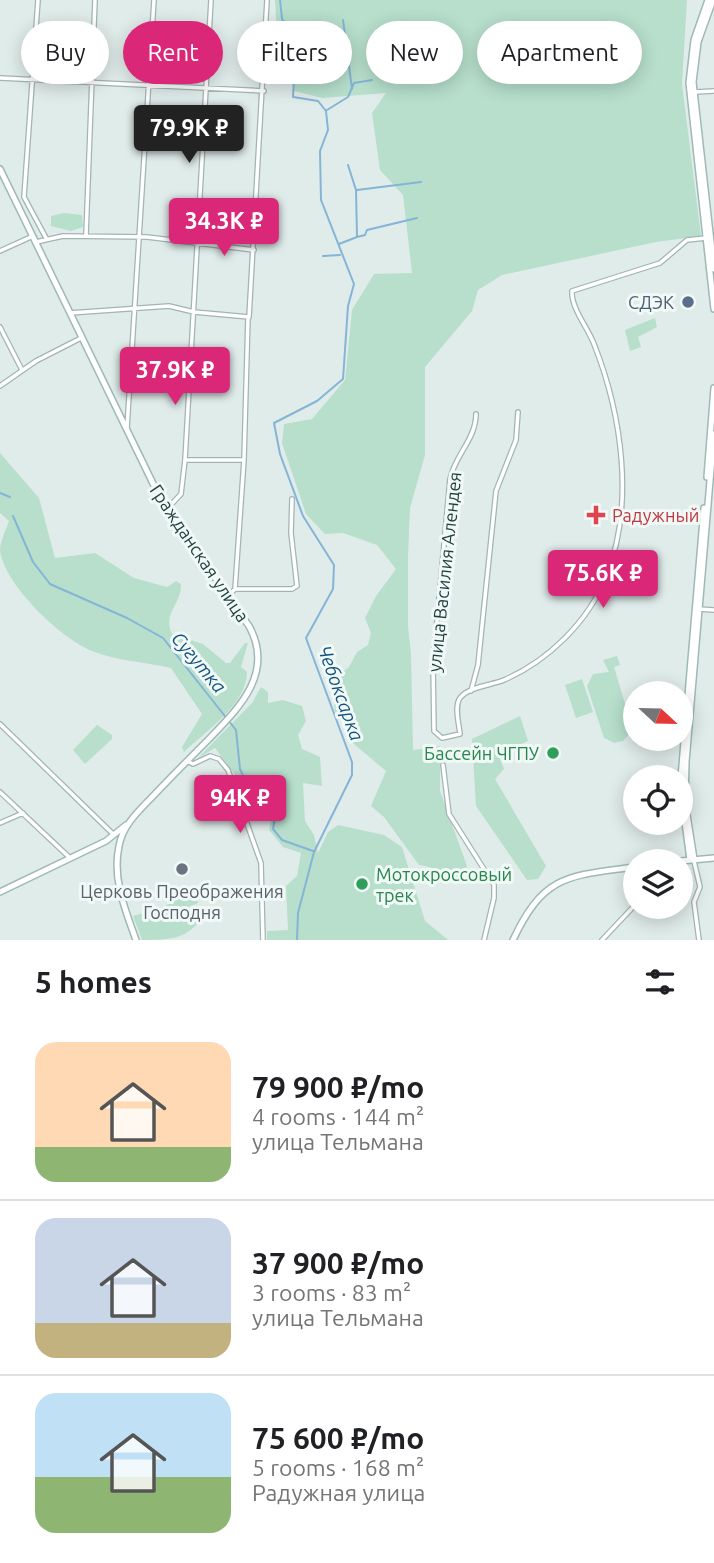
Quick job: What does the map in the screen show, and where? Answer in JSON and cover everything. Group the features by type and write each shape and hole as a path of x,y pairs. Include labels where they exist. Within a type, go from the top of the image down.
{"main road":[{"path":"710,0 702,20 691,93 714,269"},
{"name":"Гражданская улица","path":"0,169 127,433 167,509 249,626 258,649 258,667 253,685 235,712 131,821"},
{"path":"711,236 714,309"},
{"path":"691,681 709,495 714,388"},
{"path":"685,751 685,802 691,849"},
{"path":"0,892 114,836 131,821"},
{"path":"119,847 131,821"},
{"path":"114,836 119,847 119,885 136,940"},
{"path":"693,862 714,858"},
{"path":"513,940 531,905 557,883 577,875 623,869"}],"street":[{"path":"37,21 38,0"},
{"path":"94,21 95,0"},
{"path":"127,433 154,0"},
{"path":"167,509 181,494 185,460 211,0"},
{"path":"229,596 235,589 244,460 248,317 264,91 267,0"},
{"path":"0,78 21,79"},
{"path":"109,83 264,91"},
{"path":"33,84 24,197 46,237"},
{"path":"86,235 91,84"},
{"path":"691,93 714,91"},
{"path":"0,251 34,239 86,235 139,239 147,237 254,250"},
{"path":"471,691 515,675 544,657 562,640 598,595 615,547 622,472 616,419 594,344 572,291 660,263 687,240 711,236"},
{"path":"70,313 169,306 194,312 248,317"},
{"path":"0,327 22,370"},
{"path":"0,386 22,370 81,338"},
{"path":"471,691 478,665 496,491 516,440 518,412"},
{"name":"улица Василия Алендея","path":"471,691 458,701 460,734 442,738 436,735 433,660 450,479 455,463 475,429 477,414"},
{"path":"185,460 244,460"},
{"path":"235,589 292,589 297,586 291,533 292,499"},
{"path":"697,609 714,610"},
{"path":"0,724 114,836"},
{"path":"187,761 193,764 208,757 215,757 228,770 261,863 263,940"},
{"path":"443,765 449,814 494,885 494,898 484,940"},
{"path":"0,792 70,858"},
{"path":"0,823 23,813"},
{"path":"693,862 700,887 694,902 699,940"},
{"path":"602,940 623,918"}],"green space":[{"path":"275,0 687,0 682,84 701,236 656,242 502,275 478,290 472,311 425,367 425,455 410,508 408,557 413,750 440,746 440,791 467,866 464,874 456,879 419,865 384,817 371,806 386,771 348,739 345,725 335,712 331,681 349,667 357,652 368,645 371,633 365,618 376,596 396,569 377,545 343,533 325,534 306,514 282,443 284,424 312,419 345,380 352,310 374,274 412,273 403,195 380,170 372,113 386,93 322,98 294,91 293,84 352,84 352,21 276,21"},
{"path":"64,213 82,215 83,227 71,231 51,226 51,216"},
{"path":"655,318 657,327 638,337 641,347 630,351 625,330"},
{"path":"0,453 39,498 55,558 95,553 134,578 167,587 176,581 181,584 179,597 169,620 172,634 203,644 226,663 230,663 245,643 248,643 241,667 247,672 240,695 224,716 184,752 182,747 202,714 171,668 111,657 79,644 50,623 12,579 0,551 9,521 0,513"},
{"path":"617,656 620,665 614,667 623,697 623,741 614,743 604,738 587,686 593,674 609,672 603,660"},
{"path":"582,679 593,712 576,718 565,685"},
{"path":"261,687 268,692 268,703 283,700 302,706 306,721 298,735 302,749 320,757 322,786 303,783 305,821 314,835 318,853 328,832 338,825 384,835 402,847 425,921 448,940 267,940 267,931 288,930 286,886 297,876 301,853 283,847 269,830 274,808 271,803 261,801 249,809 246,806 236,776 215,748 198,758 252,703"},
{"path":"520,716 528,741 498,754 504,769 495,779 546,866 538,879 527,880 476,806 472,739"},
{"path":"97,725 112,735 112,739 85,764 73,750"},
{"path":"179,897 197,899 198,903 188,907 191,915 201,911 202,917 196,925 176,937 142,940 133,916 164,907"}],"waterway":[{"name":"Чебоксарка","path":"280,0 282,19 307,49 294,77 293,97 318,101 326,111 328,130 320,151 321,200 354,284 348,306 343,379 317,401 274,423 280,454 303,516 334,565 333,589 306,638 352,762 352,775 314,852 298,913 297,940"},
{"path":"343,20 352,89"},
{"path":"327,110 348,97 354,83 366,81"},
{"path":"339,244 357,237 356,190 348,165"},
{"path":"357,190 421,182"},
{"path":"357,237 365,235 367,230 417,218"},
{"path":"323,256 340,255"},
{"name":"Сугутка","path":"0,493 10,497"},
{"name":"Сугутка","path":"13,516 33,562 50,584 127,618 163,638 236,730 240,769 250,791 274,799 277,805 273,829 282,840 313,851"}],"place":[{"name":"СДЭК","path":"688,302"},
{"name":"Радужный","path":"596,515"},
{"name":"Бассейн ЧГПУ","path":"553,753"},
{"name":"Церковь Преображения Господня","path":"182,869"},
{"name":"Мотокроссовый трек","path":"362,884"}]}
